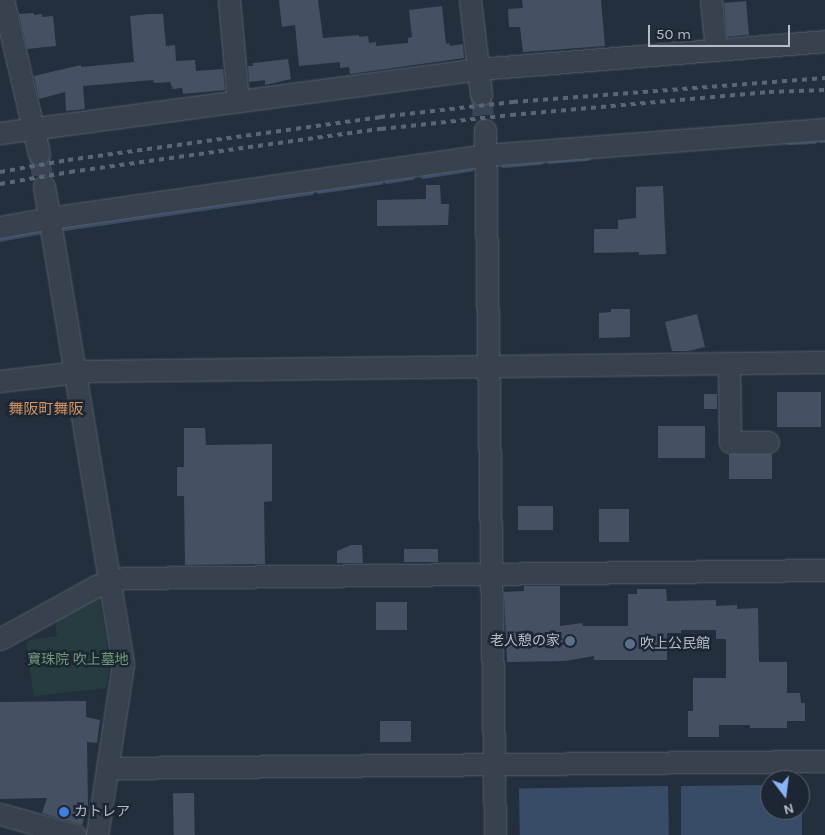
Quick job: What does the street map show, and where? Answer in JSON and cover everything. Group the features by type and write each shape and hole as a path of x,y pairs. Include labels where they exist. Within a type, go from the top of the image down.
{"street":[{"path":"3,0 35,127 39,154"},
{"path":"229,0 238,100"},
{"path":"470,0 481,94"},
{"path":"711,0 716,49"},
{"path":"0,133 478,69 825,41"},
{"path":"0,227 50,218 487,155 825,129"},
{"path":"486,130 495,835"},
{"path":"44,186 123,664 97,835"},
{"path":"0,381 76,373 825,362"},
{"path":"729,363 730,442 768,442"},
{"path":"0,639 96,586 124,578 825,570"},
{"path":"107,768 825,761"},
{"path":"0,814 75,835"}],"green space":[{"name":"寶珠院 吹上墓地","path":"99,594 110,664 106,688 34,696 26,645 30,640 57,636 55,618"}],"water":[{"path":"760,785 760,820 802,820 802,835 681,835 681,786"},
{"path":"668,786 669,835 520,835 519,789"}],"building":[{"path":"279,0 318,0 323,38 368,36 369,43 376,42 376,46 408,43 408,38 412,37 409,10 442,6 446,44 449,43 450,46 463,44 464,58 350,74 349,67 340,68 340,62 299,66 295,25 282,27"},
{"path":"522,0 601,0 605,46 523,52 520,27 509,27 508,9 523,8"},
{"path":"746,1 749,35 727,37 724,3"},
{"path":"34,13 34,15 42,14 42,17 53,16 56,46 27,49 19,14"},
{"path":"163,14 166,46 175,45 176,61 195,60 196,71 223,69 225,90 183,94 182,88 173,89 170,82 154,83 153,80 83,86 85,109 66,111 65,92 39,99 34,76 81,65 81,67 134,62 130,16"},
{"path":"288,59 291,79 265,85 265,80 249,82 248,66 253,66 253,63"},
{"path":"426,185 440,185 441,204 449,204 448,225 377,226 377,200 426,199"},
{"path":"663,186 666,254 639,255 639,252 594,253 594,229 618,229 618,220 636,218 636,187"},
{"path":"611,309 630,309 630,337 599,338 599,313 611,312"},
{"path":"697,314 705,347 688,351 672,351 665,322"},
{"path":"777,392 821,392 821,427 777,427"},
{"path":"704,394 717,394 717,409 704,409"},
{"path":"658,426 705,426 705,458 658,458"},
{"path":"184,428 205,428 206,445 272,444 272,501 264,502 265,564 185,565 184,496 177,496 177,467 184,467"},
{"path":"729,454 772,454 772,479 729,479"},
{"path":"518,506 553,506 553,530 518,530"},
{"path":"599,509 629,509 629,542 599,542"},
{"path":"351,545 362,545 363,563 337,563 337,551"},
{"path":"404,549 438,549 438,562 404,562"},
{"path":"524,586 560,586 560,626 582,623 583,626 628,626 628,594 637,594 637,589 666,589 667,601 716,600 716,606 737,605 737,609 758,608 759,662 787,662 787,693 800,693 801,703 805,703 805,721 787,721 787,728 750,728 750,725 719,725 719,737 688,737 688,711 693,711 693,678 726,678 726,639 716,639 716,630 681,630 681,633 667,633 667,660 594,660 594,656 565,661 507,662 504,592 524,591"},
{"path":"376,602 407,602 407,630 376,630"},
{"path":"86,701 86,717 100,720 97,743 87,742 88,805 82,825 42,813 47,798 0,799 0,702"},
{"path":"380,721 411,721 411,742 380,742"},
{"path":"173,793 194,793 195,835 174,835"}],"waterway":[{"path":"789,142 814,141"},
{"path":"550,161 588,158"},
{"path":"504,165 541,162"},
{"path":"424,176 470,169"},
{"path":"387,181 412,177"},
{"path":"319,191 380,182"},
{"path":"65,228 311,192"},
{"path":"0,239 43,231"}],"tunnel":[{"path":"481,94 485,130"},
{"path":"39,154 44,186"}],"railway":[{"path":"0,172 68,160 380,117 513,102 825,78"},
{"path":"0,184 70,172 381,129 511,115 769,92 825,90"}],"place":[{"name":"老人憩の家","path":"570,641"},
{"name":"吹上公民館","path":"630,644"},
{"name":"カトレア","path":"64,812"}],"district":[{"name":"舞阪町舞阪","path":"46,410"}]}
